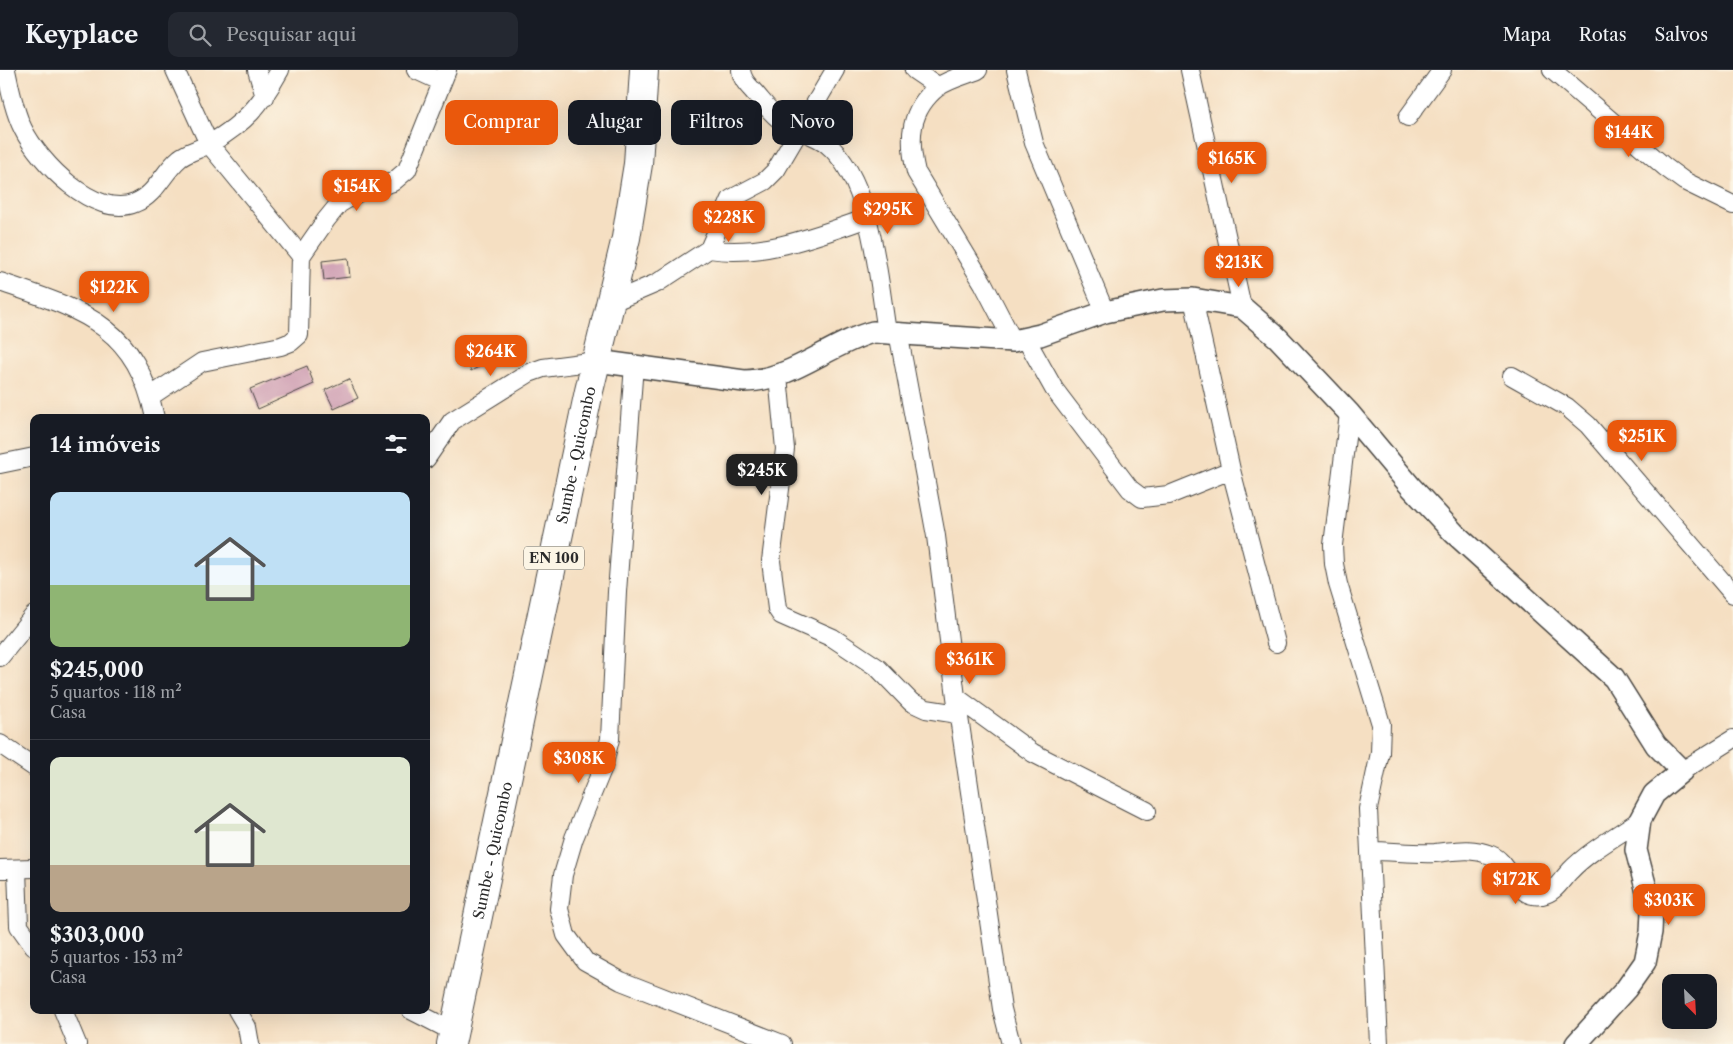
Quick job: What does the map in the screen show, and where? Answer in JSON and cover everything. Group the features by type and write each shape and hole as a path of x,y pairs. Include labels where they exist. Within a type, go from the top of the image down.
{"main road":[{"name":"Sumbe - Quicombo","path":"453,1038 597,361 626,238 638,164 644,70"}],"street":[{"path":"6,70 13,102 23,129 54,173 94,200 115,208 133,204 146,198 179,159 210,144 252,114 265,97 280,70"},
{"path":"175,70 210,144 301,256"},
{"path":"257,70 265,97"},
{"path":"151,396 202,362 291,342 299,335 301,256 326,220 340,204 361,191 393,182 407,170 444,76 416,70"},
{"path":"741,70 743,80 772,112"},
{"path":"914,70 939,86"},
{"path":"978,70 939,86 915,117 910,134 916,172 983,283 1054,389 1130,488 1142,498 1169,495 1232,470"},
{"path":"1016,70 1034,143 1105,312"},
{"path":"1190,70 1242,307"},
{"path":"1408,117 1442,70"},
{"path":"1552,70 1665,167 1684,181 1733,205"},
{"path":"819,100 838,71"},
{"path":"610,303 657,283 709,249 731,199 771,177 790,145"},
{"path":"828,145 838,155 862,199 868,218 936,536 957,706 1002,1009 1011,1044"},
{"path":"709,249 729,252 791,243 868,218"},
{"path":"0,282 72,307 110,330 137,364 151,396 154,414"},
{"path":"1193,299 1232,470 1276,643"},
{"path":"430,453 452,421 529,373 543,368 597,361 744,381 761,381 778,376 852,337 873,332 1020,340 1105,312 1163,300 1193,299 1242,307 1278,338 1348,413 1410,487 1454,533 1614,678 1656,745 1682,771"},
{"path":"634,366 617,592 610,739 603,767 574,838 563,875 559,909 566,934 585,961 621,981 782,1044"},
{"path":"778,376 785,449 771,561 777,609 781,615 832,638 878,668 911,702 926,709 957,706 1032,753 1147,812"},
{"path":"1512,376 1567,407 1588,425 1733,594"},
{"path":"1348,413 1333,545 1338,584 1381,724 1380,753 1368,809 1379,1044"},
{"path":"0,464 30,458"},
{"path":"0,657 30,620"},
{"path":"1576,1044 1626,989 1645,962 1651,932 1652,911 1636,850 1640,820 1654,794 1682,771 1733,738"},
{"path":"0,744 30,764"},
{"path":"1370,851 1436,853 1459,849 1490,855 1501,863 1524,891 1531,896 1543,895 1554,890 1580,862 1640,820"},
{"path":"17,869 19,926 30,941"},
{"path":"65,1014 77,1044"},
{"path":"239,1014 247,1027 250,1044"},
{"path":"417,1014 453,1038"}],"building":[{"path":"348,258 350,277 324,280 322,261"},
{"path":"480,347 488,362 471,371 464,356"},
{"path":"307,366 314,384 258,409 250,389"},
{"path":"349,379 358,398 334,409 325,390"}]}
